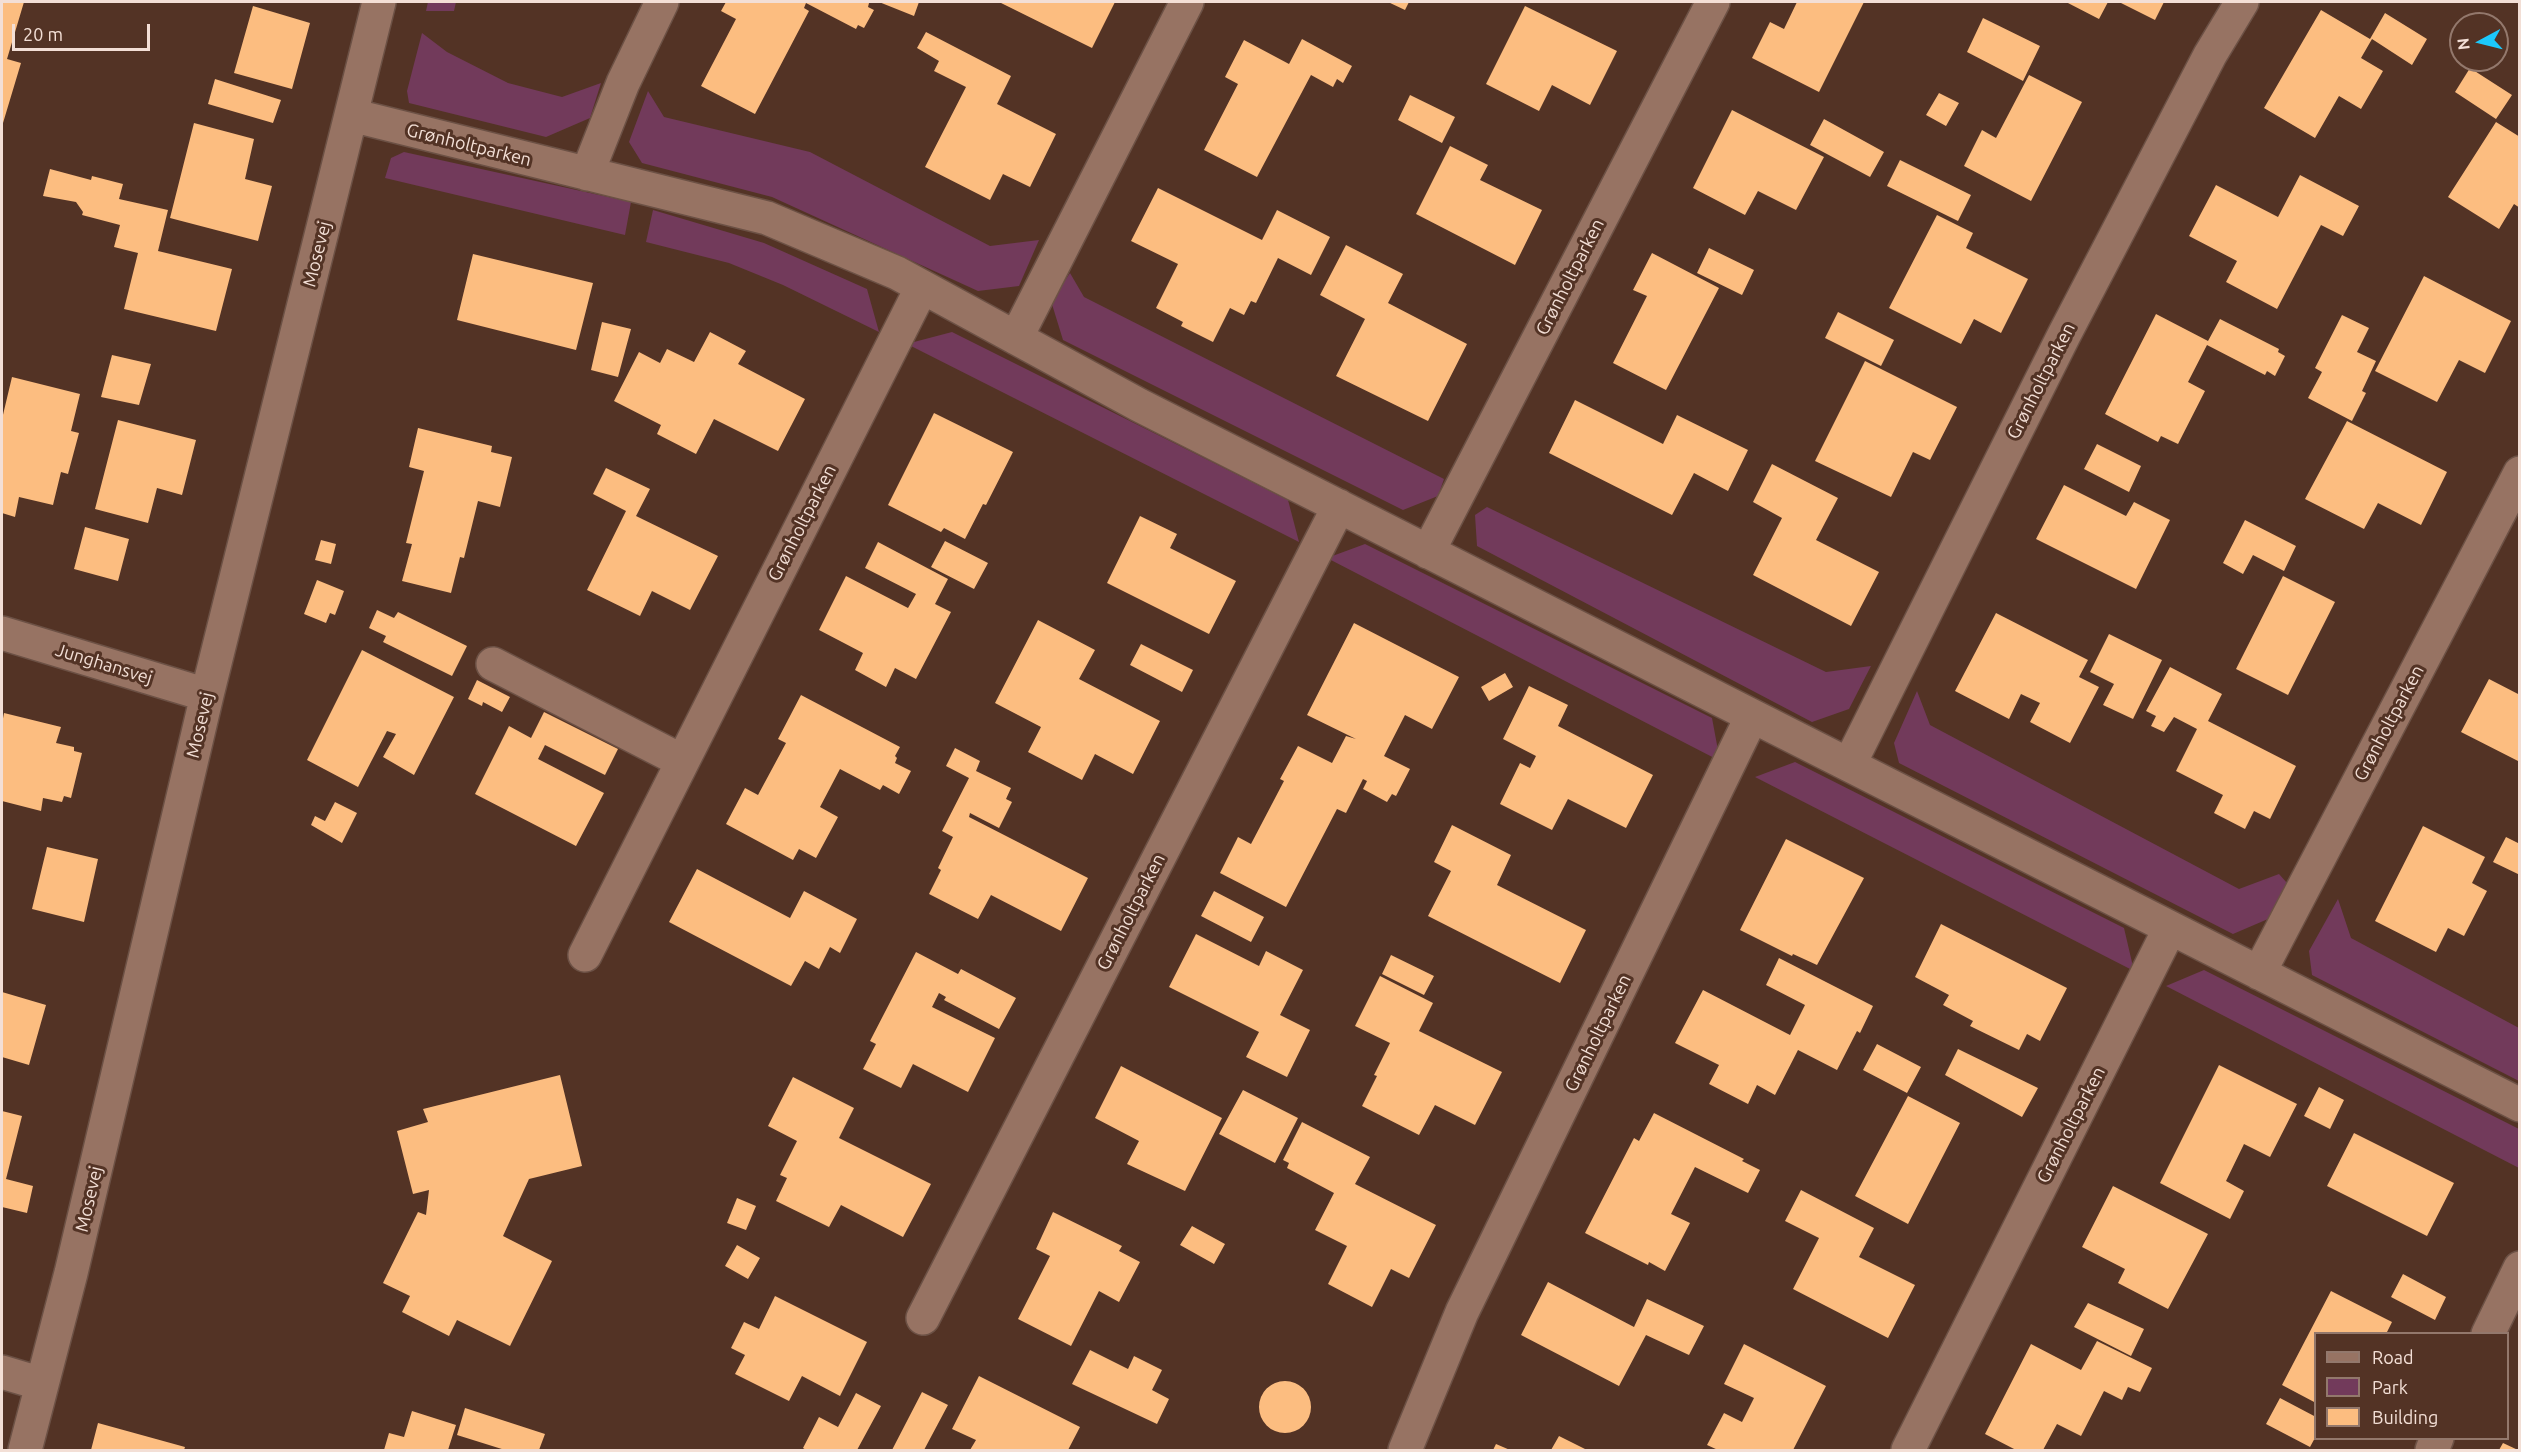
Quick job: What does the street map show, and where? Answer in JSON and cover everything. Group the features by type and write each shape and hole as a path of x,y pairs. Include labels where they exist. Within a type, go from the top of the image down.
{"street":[{"name":"Mosevej","path":"25,1450 77,1250 207,695 379,2"},
{"path":"586,174 623,83 662,2"},
{"path":"1016,338 1187,2"},
{"name":"Grønholtparken","path":"1428,552 1713,2"},
{"name":"Grønholtparken","path":"1849,765 2069,325 2210,55 2242,2"},
{"name":"Grønholtparken","path":"351,116 768,218 897,273 1139,405 2520,1105"},
{"name":"Grønholtparken","path":"585,955 922,286"},
{"name":"Grønholtparken","path":"2259,973 2520,473"},
{"name":"Grønholtparken","path":"923,1318 1339,506"},
{"name":"Junghansvej","path":"2,633 207,695"},
{"path":"493,664 682,760"},
{"name":"Grønholtparken","path":"1405,1450 1462,1312 1752,716"},
{"name":"Grønholtparken","path":"1908,1450 2170,928"},
{"path":"2489,1332 2520,1268"},
{"path":"2,1372 42,1384"}],"green space":[{"path":"428,2 456,2 454,11 426,11"},
{"path":"422,33 447,52 508,83 562,97 601,83 590,118 546,137 409,103 407,91"},
{"path":"648,91 664,117 810,152 990,246 1039,240 1019,286 978,291 772,197 642,163 629,142"},
{"path":"404,152 631,202 625,235 385,178 391,158"},
{"path":"653,210 764,243 867,289 879,332 783,285 729,263 646,242"},
{"path":"1070,273 1084,297 1444,479 1438,496 1403,510 1063,340 1051,301"},
{"path":"952,332 1288,500 1299,542 911,346 914,342"},
{"path":"1487,507 1826,672 1871,666 1849,709 1812,722 1477,546 1475,515"},
{"path":"1365,544 1712,718 1720,761 1327,558"},
{"path":"1917,691 1930,725 2239,889 2279,874 2287,883 2268,919 2233,934 1899,763 1894,743"},
{"path":"1795,762 2124,928 2134,971 1755,777"},
{"path":"2338,899 2351,938 2519,1028 2519,1081 2312,975 2309,951"},
{"path":"2204,970 2519,1129 2519,1168 2166,986"}],"building":[{"path":"2,2 24,2 7,59 21,63 3,123 2,122"},
{"path":"726,2 866,2 869,3 868,7 874,10 864,28 858,25 856,29 806,3 804,8 809,11 755,114 701,86 736,19 721,11"},
{"path":"879,2 919,2 914,16"},
{"path":"999,2 1115,2 1092,48"},
{"path":"1388,2 1409,2 1405,10"},
{"path":"1797,2 1864,2 1819,92 1752,58 1770,22 1784,29"},
{"path":"2066,2 2108,2 2099,19"},
{"path":"2119,2 2164,2 2155,20"},
{"path":"253,6 310,23 292,89 234,73"},
{"path":"1525,6 1617,51 1590,105 1552,85 1539,111 1486,84"},
{"path":"2321,10 2370,39 2385,13 2427,39 2412,65 2372,39 2361,58 2383,71 2361,109 2339,96 2315,138 2264,108"},
{"path":"1983,18 2040,46 2023,81 1967,52"},
{"path":"926,32 1011,76 997,104 1056,134 1030,187 1003,174 990,200 925,167 966,87 934,71 939,61 917,48"},
{"path":"1302,39 1352,66 1343,83 1337,79 1333,87 1311,75 1257,177 1204,150 1238,84 1225,77 1244,40 1289,64"},
{"path":"2468,72 2476,72 2512,95 2496,119 2455,92"},
{"path":"2029,75 2082,102 2031,201 1964,166 1982,130 1996,138"},
{"path":"215,79 281,100 273,123 208,104"},
{"path":"1939,93 1959,103 1946,126 1926,115"},
{"path":"1410,95 1455,117 1442,143 1398,120"},
{"path":"1732,110 1824,157 1796,210 1758,191 1745,215 1693,188"},
{"path":"1824,119 1884,152 1870,177 1810,145"},
{"path":"2496,122 2520,137 2520,208 2514,204 2499,229 2448,197"},
{"path":"194,123 254,139 245,179 272,186 258,241 170,218"},
{"path":"1450,146 1488,165 1480,180 1542,210 1515,265 1416,214"},
{"path":"1900,160 1971,195 1958,221 1887,186"},
{"path":"50,169 91,180 92,176 123,184 119,199 168,210 158,251 232,269 216,331 124,309 138,253 114,247 120,225 82,215 83,212 76,202 43,196"},
{"path":"2300,175 2359,206 2343,236 2321,225 2277,309 2226,282 2237,261 2189,236 2216,185 2278,217"},
{"path":"1158,188 1262,240 1277,210 1330,237 1311,275 1278,258 1256,303 1251,301 1244,315 1230,308 1213,342 1181,326 1183,322 1156,308 1178,264 1131,241"},
{"path":"1937,215 1973,233 1966,248 2028,279 2001,333 1974,319 1961,344 1889,308"},
{"path":"1346,245 1403,274 1388,303 1467,344 1428,421 1336,376 1365,319 1320,295"},
{"path":"1709,248 1754,270 1742,295 1697,273"},
{"path":"1652,253 1719,288 1666,390 1613,363 1647,296 1633,290"},
{"path":"473,254 593,283 576,350 457,320"},
{"path":"2424,276 2511,321 2485,373 2459,360 2437,402 2375,371"},
{"path":"1838,312 1894,340 1881,366 1825,338"},
{"path":"2156,314 2208,341 2220,319 2279,349 2278,352 2285,356 2275,376 2267,371 2265,375 2207,345 2188,382 2205,391 2178,444 2161,436 2158,442 2105,414"},
{"path":"2342,315 2369,328 2357,352 2376,361 2362,391 2366,393 2352,421 2308,398 2322,372 2315,368"},
{"path":"602,322 631,329 618,377 591,370"},
{"path":"710,332 746,351 738,364 805,399 778,451 714,419 696,454 657,434 661,425 614,401 639,352 660,363 667,349 694,362"},
{"path":"112,355 151,364 139,405 101,397"},
{"path":"1865,361 1957,407 1930,460 1913,452 1891,497 1815,461"},
{"path":"12,377 80,394 71,431 79,433 68,474 61,472 53,505 19,497 15,517 2,513 2,419"},
{"path":"1575,400 1663,444 1677,415 1748,450 1728,491 1694,473 1672,515 1549,453"},
{"path":"934,413 1013,452 986,505 983,504 965,539 944,528 941,532 888,505"},
{"path":"118,420 196,440 182,495 157,488 148,523 95,509"},
{"path":"2347,421 2447,472 2421,525 2378,503 2364,529 2305,499"},
{"path":"418,428 492,446 491,452 512,457 500,507 478,501 464,558 460,557 451,593 402,581 412,544 406,543 424,471 409,467"},
{"path":"2097,444 2141,466 2129,492 2084,469"},
{"path":"1772,464 1838,498 1816,540 1879,572 1851,626 1753,575 1782,518 1753,502"},
{"path":"606,468 650,489 636,516 718,556 690,610 652,591 640,616 587,590 626,511 593,494"},
{"path":"2064,485 2126,516 2134,502 2170,520 2136,589 2036,539"},
{"path":"1140,516 1177,534 1170,548 1236,581 1209,634 1107,583"},
{"path":"2245,520 2296,546 2284,571 2253,555 2243,574 2223,563"},
{"path":"85,527 129,539 118,581 74,569"},
{"path":"321,540 336,544 331,564 315,560"},
{"path":"945,541 988,563 974,589 931,567"},
{"path":"878,542 948,579 935,604 951,612 916,679 895,668 886,687 855,670 863,653 819,630 846,576 908,608 916,594 865,568"},
{"path":"2283,576 2335,602 2288,695 2236,669"},
{"path":"317,580 344,591 335,615 330,613 326,623 304,614"},
{"path":"377,610 394,618 398,612 467,646 452,676 383,642 386,636 369,628"},
{"path":"1996,613 2088,660 2079,677 2099,687 2070,743 2030,722 2040,703 2021,694 2009,719 1955,691"},
{"path":"1038,620 1095,650 1079,679 1160,721 1133,774 1095,754 1082,780 1028,752 1041,727 995,703"},
{"path":"1354,623 1459,677 1432,729 1405,715 1384,756 1410,769 1396,796 1392,794 1387,802 1363,789 1367,781 1363,779 1346,813 1337,809 1286,907 1220,873 1238,837 1251,844 1284,781 1280,779 1298,746 1332,763 1346,736 1356,739 1307,715"},
{"path":"2109,634 2162,660 2133,719 2103,705 2114,684 2090,672"},
{"path":"1141,644 1193,670 1182,692 1130,665"},
{"path":"362,650 454,697 414,775 383,757 396,734 387,731 358,787 307,760"},
{"path":"2170,667 2222,694 2208,721 2296,766 2270,819 2254,811 2245,829 2214,813 2223,795 2176,771 2197,729 2174,717 2164,732 2151,726 2156,716 2146,711"},
{"path":"1505,673 1513,687 1489,701 1481,687"},
{"path":"2489,679 2520,695 2520,762 2461,732"},
{"path":"477,680 510,697 502,712 483,702 482,706 468,699"},
{"path":"1529,686 1568,705 1558,726 1653,775 1626,828 1568,799 1552,830 1500,804 1520,763 1530,768 1536,756 1503,739"},
{"path":"801,695 900,747 895,756 897,758 895,763 911,771 899,794 883,785 880,790 840,769 820,807 838,817 816,858 799,849 793,860 726,824 745,788 758,795 786,743 778,739"},
{"path":"544,712 618,749 605,775 545,745 538,759 604,793 576,846 475,794 509,726 531,738"},
{"path":"4,713 61,727 56,743 74,747 74,751 82,753 71,798 64,796 62,802 43,798 41,811 2,801"},
{"path":"955,748 980,761 976,771 1011,788 1006,799 1012,802 999,828 970,813 969,817 1088,878 1061,931 991,895 978,919 929,894 953,837 942,831 969,778 946,766"},
{"path":"335,802 357,813 342,843 311,825 315,816 325,821"},
{"path":"1452,825 1511,855 1497,885 1586,930 1560,983 1428,916 1451,871 1434,862"},
{"path":"2423,826 2485,857 2472,883 2487,891 2464,936 2448,928 2436,952 2375,921"},
{"path":"2506,837 2520,844 2520,875 2493,862"},
{"path":"1786,839 1864,878 1817,965 1793,954 1792,956 1740,930"},
{"path":"47,847 98,859 84,922 32,909"},
{"path":"697,869 790,918 804,891 857,919 840,953 830,947 819,969 805,961 791,986 669,922"},
{"path":"1214,891 1264,917 1251,942 1201,916"},
{"path":"1941,924 2067,988 2040,1041 2027,1034 2019,1050 1970,1026 1973,1021 1943,1005 1949,995 1915,977"},
{"path":"1196,934 1259,966 1266,951 1303,970 1280,1015 1310,1030 1287,1077 1246,1057 1259,1032 1169,987"},
{"path":"916,952 958,974 961,969 1016,998 999,1029 944,1000 946,997 939,993 932,1007 995,1038 968,1092 913,1064 901,1088 863,1069 876,1044 870,1041"},
{"path":"1391,955 1434,976 1424,995 1382,974"},
{"path":"1779,958 1873,1006 1860,1033 1857,1031 1837,1070 1798,1050 1775,1095 1757,1085 1748,1104 1709,1084 1719,1065 1675,1043 1703,990 1790,1035 1805,1005 1766,985"},
{"path":"1380,976 1433,1003 1419,1031 1502,1072 1475,1125 1435,1105 1419,1135 1362,1106 1390,1043 1355,1026"},
{"path":"2,992 46,1005 29,1065 2,1057"},
{"path":"1877,1044 1921,1067 1907,1093 1863,1070"},
{"path":"1958,1049 2038,1088 2022,1117 1945,1075"},
{"path":"2219,1065 2297,1104 2270,1157 2244,1144 2226,1181 2244,1191 2230,1219 2160,1183"},
{"path":"1121,1066 1222,1118 1185,1191 1127,1164 1139,1141 1095,1118"},
{"path":"560,1075 582,1166 529,1179 503,1236 552,1261 510,1346 457,1320 449,1336 402,1312 410,1296 383,1283 418,1212 426,1215 429,1190 413,1194 397,1131 428,1122 423,1109"},
{"path":"793,1077 854,1108 839,1138 931,1184 903,1237 841,1205 829,1227 776,1201 787,1178 780,1175 797,1141 768,1126"},
{"path":"2319,1087 2344,1100 2330,1129 2304,1116"},
{"path":"1243,1090 1298,1118 1275,1163 1219,1134"},
{"path":"1908,1096 1960,1123 1908,1224 1855,1196"},
{"path":"2,1111 22,1116 6,1179 33,1186 27,1213 2,1207"},
{"path":"1654,1113 1744,1159 1742,1161 1760,1170 1748,1193 1695,1167 1671,1214 1690,1223 1665,1271 1649,1262 1648,1265 1585,1233 1634,1138 1639,1141"},
{"path":"1302,1122 1370,1157 1355,1184 1436,1225 1409,1278 1391,1269 1372,1307 1328,1284 1347,1246 1315,1230 1334,1193 1287,1168 1289,1163 1283,1160"},
{"path":"2354,1133 2454,1183 2427,1236 2327,1186"},
{"path":"2113,1186 2208,1234 2168,1309 2118,1283 2125,1269 2082,1247"},
{"path":"1801,1190 1874,1228 1859,1257 1915,1285 1888,1338 1793,1289 1819,1238 1785,1221"},
{"path":"737,1198 756,1206 746,1230 727,1223"},
{"path":"1053,1212 1122,1246 1119,1251 1140,1262 1119,1302 1099,1291 1071,1346 1018,1319 1050,1256 1036,1249"},
{"path":"1192,1226 1225,1244 1214,1264 1180,1245"},
{"path":"737,1245 760,1258 748,1279 725,1266"},
{"path":"2403,1274 2446,1297 2435,1320 2391,1297"},
{"path":"1548,1282 1634,1327 1647,1299 1704,1326 1689,1355 1646,1335 1619,1386 1521,1335"},
{"path":"2331,1291 2392,1322 2387,1332 2314,1332 2314,1402 2282,1385"},
{"path":"775,1296 867,1342 840,1396 802,1376 789,1401 735,1374 745,1355 731,1348 744,1322 759,1329"},
{"path":"2088,1303 2144,1329 2131,1356 2074,1327"},
{"path":"2097,1341 2152,1368 2140,1392 2128,1387 2122,1400 2104,1391 2081,1436 2057,1424 2043,1450 2016,1450 1985,1434 2031,1344 2081,1370"},
{"path":"1744,1344 1826,1386 1793,1450 1718,1450 1707,1445 1724,1413 1742,1422 1754,1398 1724,1384"},
{"path":"1090,1350 1128,1369 1134,1356 1162,1370 1152,1390 1169,1399 1157,1424 1072,1384"},
{"path":"979,1376 1080,1427 1068,1450 970,1450 976,1440 952,1429"},
{"path":"1285,1381 1299,1385 1307,1393 1311,1407 1307,1421 1299,1429 1285,1433 1271,1429 1263,1421 1259,1407 1263,1393 1271,1385"},
{"path":"922,1392 948,1405 924,1450 892,1450"},
{"path":"856,1393 881,1406 857,1450 806,1450 803,1448 819,1417 838,1427"},
{"path":"2280,1398 2314,1416 2314,1440 2310,1447 2266,1424"},
{"path":"465,1408 545,1434 539,1450 505,1450 457,1435"},
{"path":"412,1411 456,1425 448,1450 384,1450 389,1433 404,1437"},
{"path":"98,1423 185,1447 184,1450 91,1450"},
{"path":"1559,1436 1587,1450 1551,1450"},
{"path":"2503,1443 2518,1450 2499,1450"},
{"path":"1496,1444 1510,1450 1493,1450"}]}
